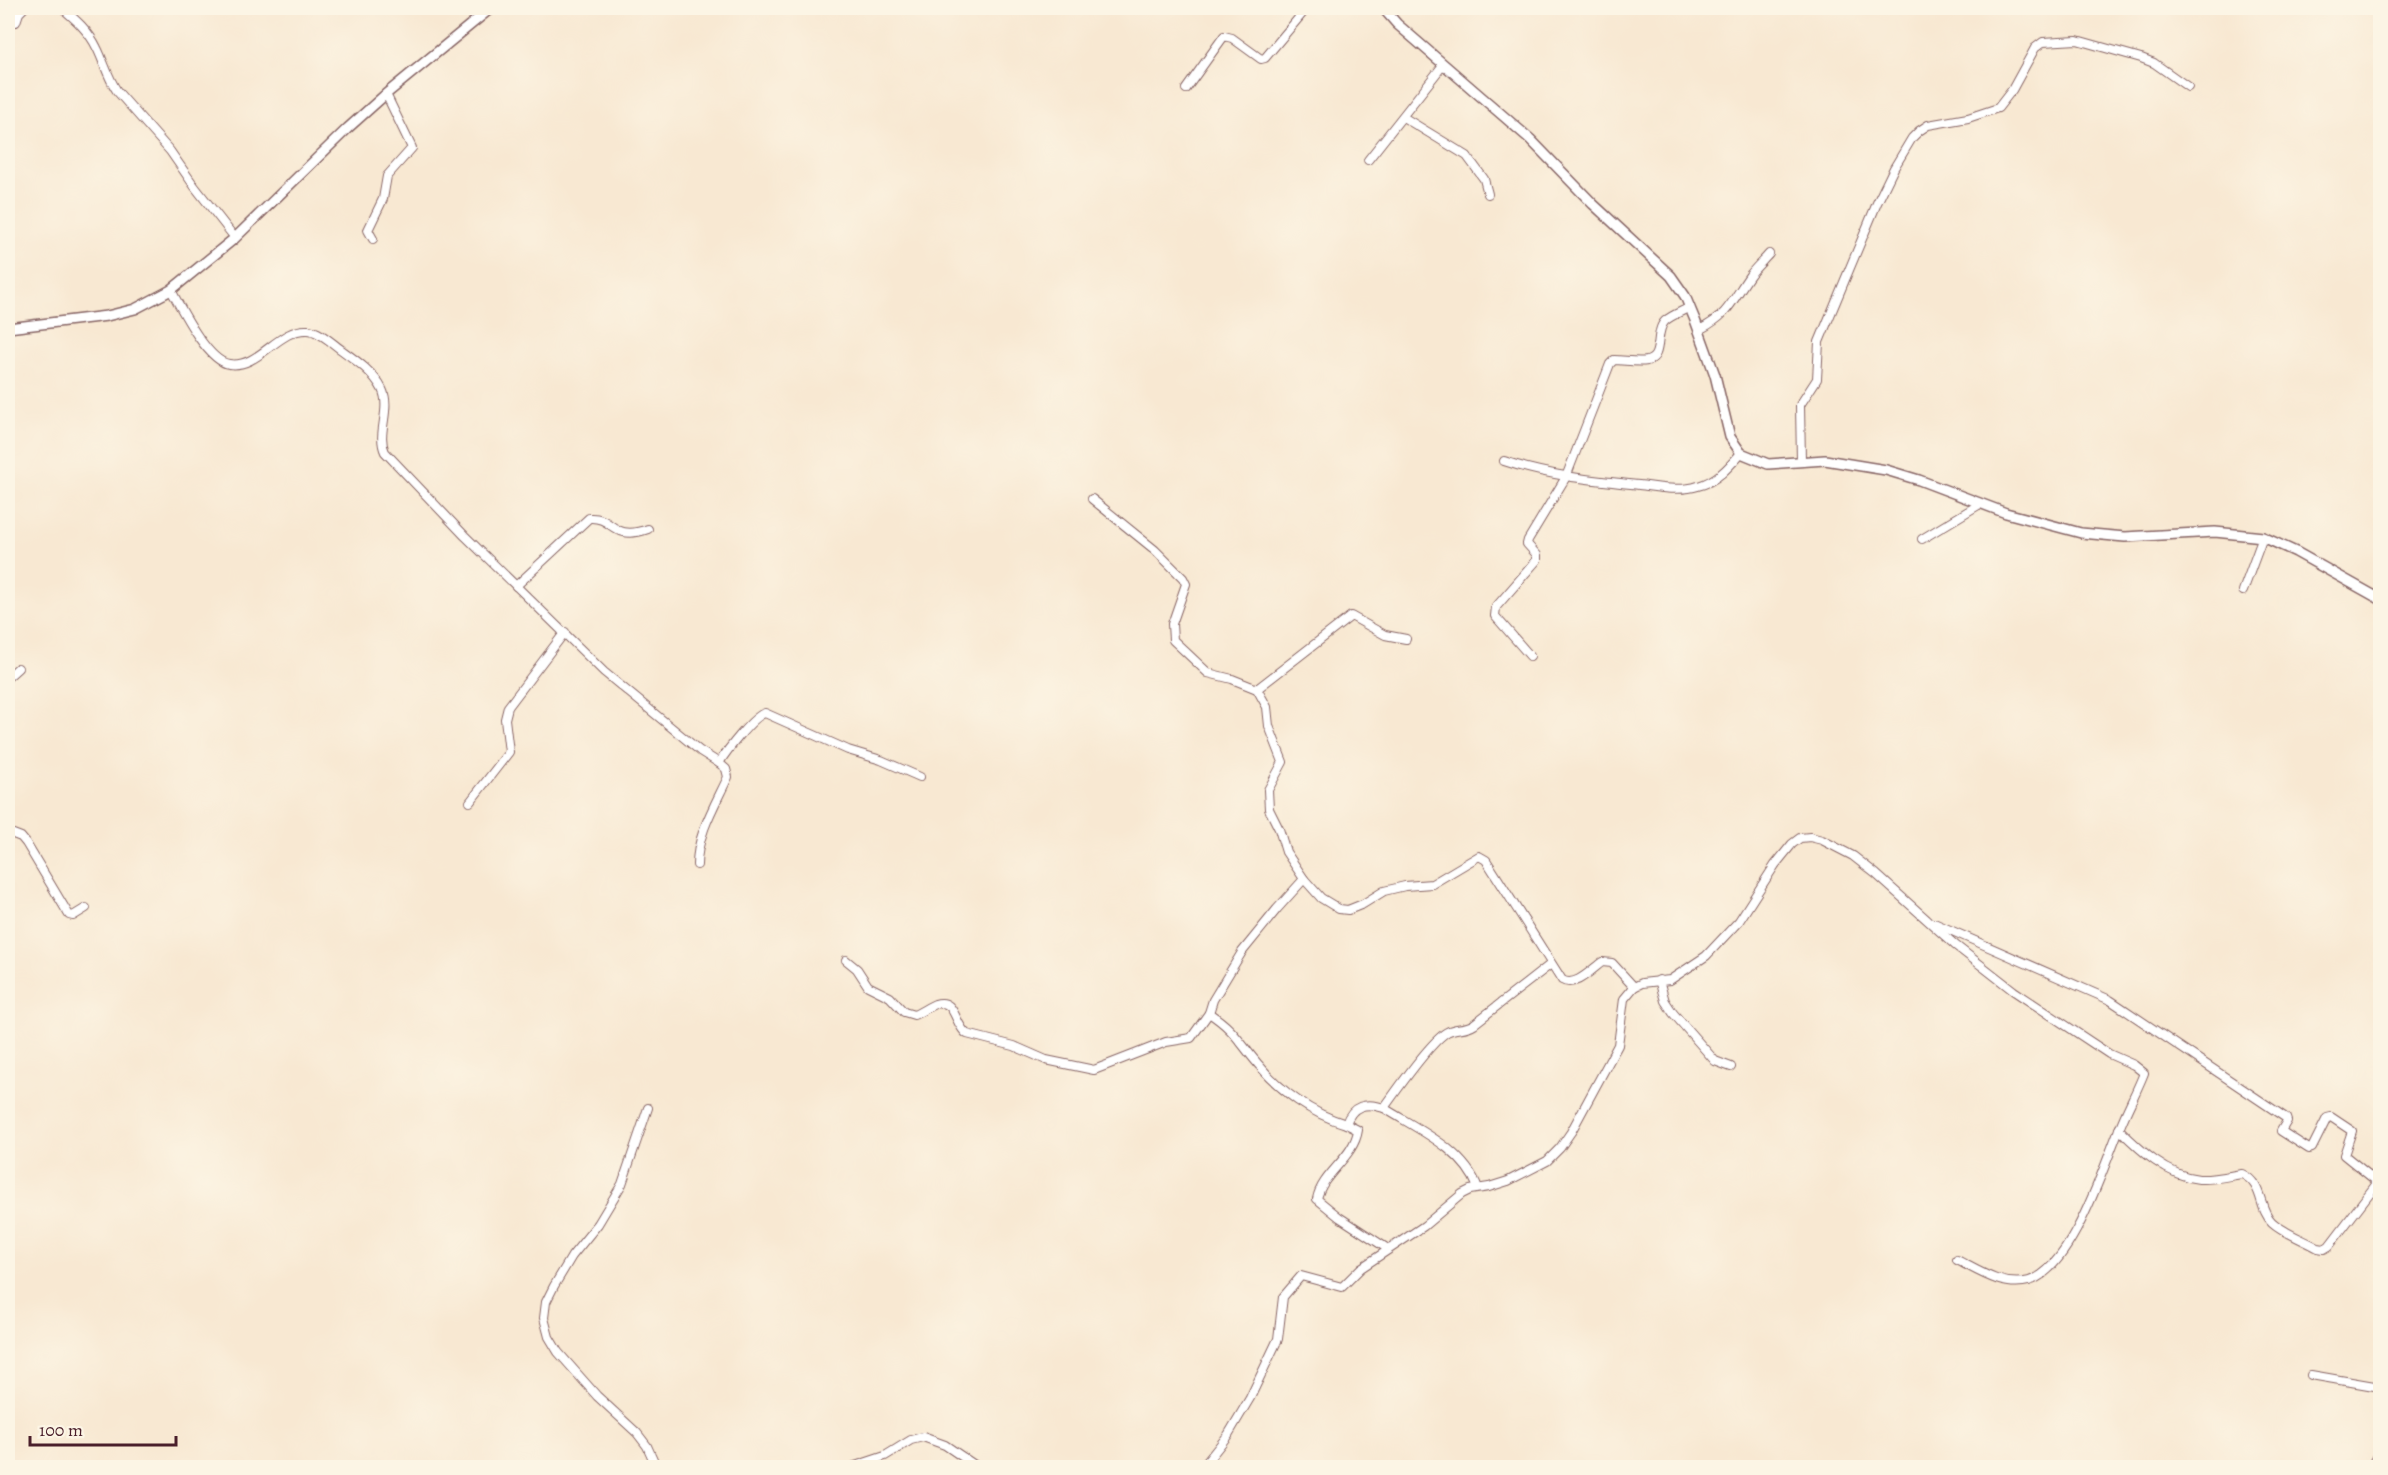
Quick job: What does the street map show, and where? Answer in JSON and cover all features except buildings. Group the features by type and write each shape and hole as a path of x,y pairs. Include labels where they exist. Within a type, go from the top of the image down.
{"street":[{"path":"16,22 19,13 24,8"},
{"path":"62,8 79,22 96,46 110,81 117,91 170,151 195,188 235,238"},
{"path":"8,328 108,316 135,309 157,299 235,238 348,128 491,8"},
{"path":"1186,89 1224,36 1232,38 1261,59 1307,8"},
{"path":"1383,8 1397,24 1530,139 1593,204 1671,276 1690,307 1718,383 1730,436 1741,453 1768,464 1825,460 1895,472 2031,521 2081,533 2133,537 2215,532 2263,537 2302,555 2380,599"},
{"path":"1802,461 1800,405 1817,379 1819,342 1877,203 1894,168 1912,138 1919,131 1928,125 1968,118 1998,108 2012,90 2035,48 2043,42 2077,40 2141,58 2154,63 2188,87"},
{"path":"1368,160 1443,64"},
{"path":"373,239 368,230 383,199 387,176 412,148 386,94"},
{"path":"1403,117 1467,156 1484,179 1488,194"},
{"path":"1699,330 1716,321 1730,308 1751,274 1769,254"},
{"path":"169,291 202,341 214,355 229,364 241,364 292,333 307,330 318,333 374,376 385,396 383,447 385,452 465,536 604,672 700,751 726,769 728,777 700,842 697,865"},
{"path":"1530,656 1495,616 1494,611 1537,560 1537,555 1527,544 1528,540 1566,477 1610,364 1614,360 1645,362 1652,359 1665,321 1690,307"},
{"path":"1504,460 1532,470 1566,477 1668,489 1697,487 1716,478 1741,453"},
{"path":"1092,499 1155,550 1183,578 1186,584 1172,624 1173,640 1208,673 1239,681 1257,689 1267,707 1269,726 1283,762 1268,790 1269,809 1280,830 1286,852 1304,879 1321,898 1339,909 1348,910 1384,891 1405,886 1432,884 1479,856 1486,860 1558,977 1570,984 1602,962 1607,962 1612,963 1634,987"},
{"path":"1922,539 1980,504"},
{"path":"516,586 589,518 598,519 628,534 648,529"},
{"path":"2244,591 2263,537"},
{"path":"1257,689 1351,616 1386,635 1406,639"},
{"path":"470,802 509,752 505,719 508,707 565,632"},
{"path":"8,677 18,668"},
{"path":"719,763 760,714 765,713 848,750 881,760 920,777"},
{"path":"8,832 21,837 26,843 69,915 73,916 86,908"},
{"path":"1202,1467 1228,1435 1250,1398 1278,1339 1283,1296 1298,1278 1305,1276 1342,1287 1361,1268 1424,1226 1462,1194 1508,1182 1547,1161 1560,1149 1571,1132 1618,1045 1624,999 1634,987 1642,983 1670,980 1706,956 1739,921 1775,865 1800,838 1810,837 1822,840 1852,856 1876,874 1972,959 2029,1002 2109,1054 2142,1070 2143,1076 2119,1129 2093,1197 2057,1262 2044,1274 2030,1281 2003,1282 1956,1260"},
{"path":"846,960 857,969 868,986 892,999 909,1015 914,1016 936,1004 948,1004 961,1029 967,1034 1014,1046 1046,1060 1095,1070 1166,1042 1191,1038 1209,1013 1213,1000 1242,952 1304,879"},
{"path":"1924,918 2110,1000 2286,1118 2287,1121 2281,1131 2309,1149 2312,1148 2327,1118 2331,1117 2352,1131 2344,1155 2379,1183 2330,1246 2318,1248 2270,1219 2256,1187 2248,1177 2242,1174 2200,1179 2184,1176 2150,1156 2119,1129"},
{"path":"1384,1108 1439,1038 1454,1029 1463,1029 1474,1024 1551,964"},
{"path":"1659,981 1665,1001 1673,1013 1715,1061 1731,1067"},
{"path":"1209,1013 1227,1025 1260,1067 1303,1105 1358,1130 1355,1141 1325,1183 1317,1199 1339,1217 1388,1249"},
{"path":"1346,1124 1354,1109 1360,1105 1375,1105 1384,1108 1444,1146 1466,1166 1474,1176 1478,1188"},
{"path":"648,1108 622,1184 598,1224 572,1256 554,1286 546,1302 544,1318 549,1337 558,1352 597,1396 637,1433 647,1446 657,1467"},
{"path":"2311,1375 2380,1387"},
{"path":"849,1467 885,1456 911,1440 923,1437 945,1445 980,1467"},
{"path":"2370,1467 2379,1455"}]}
